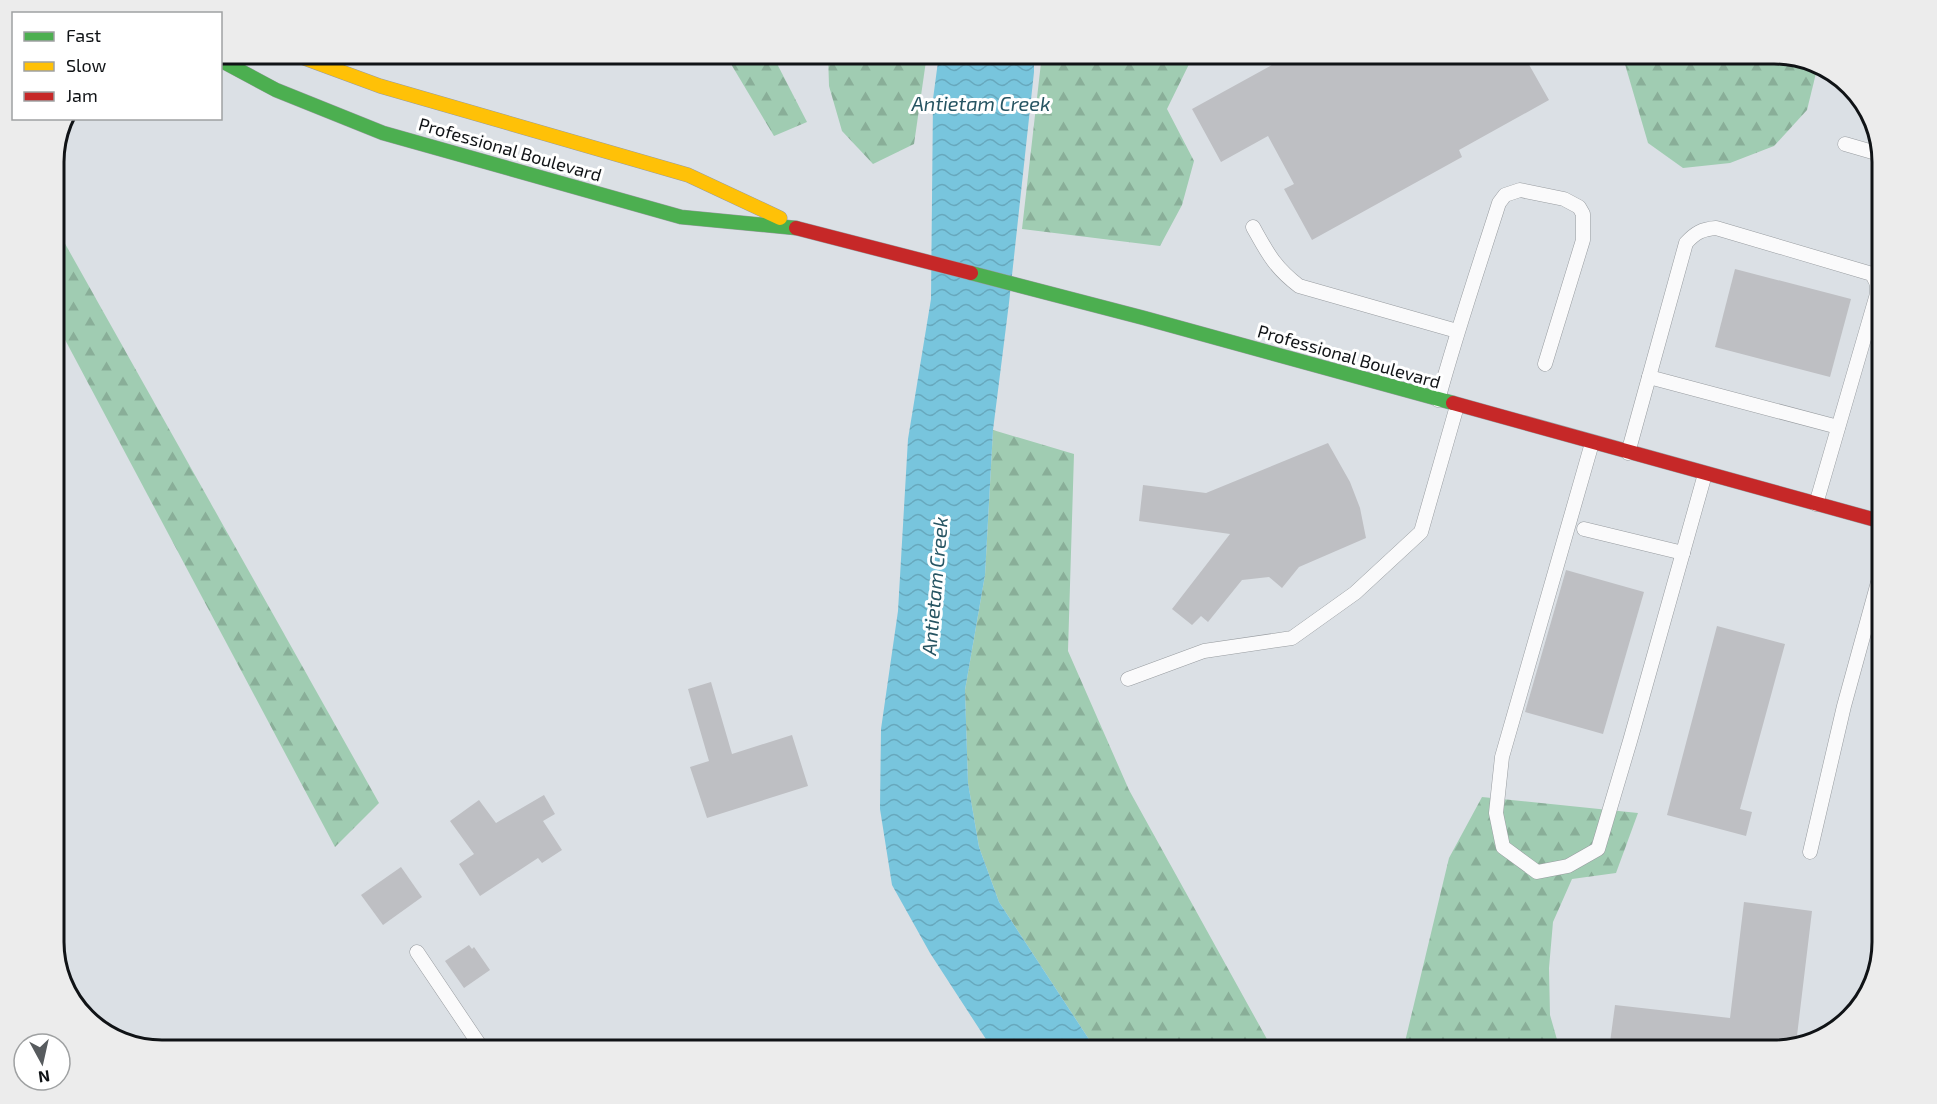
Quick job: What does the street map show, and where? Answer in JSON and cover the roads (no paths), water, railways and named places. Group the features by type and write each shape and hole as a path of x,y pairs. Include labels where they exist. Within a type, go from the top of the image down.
{"street":[{"name":"Professional Boulevard","path":"227,64 276,90 383,133 681,217 804,229 1144,318 1872,519"},
{"name":"Professional Boulevard","path":"319,64 380,87 688,175 804,229"}],"lane":[{"path":"1845,144 1872,152"},
{"path":"1438,400 1457,331 1499,203 1505,195 1520,190 1564,199 1579,207 1583,214 1583,240 1545,364"},
{"path":"1253,226 1270,258 1282,273 1299,285 1457,331"},
{"path":"1628,453 1686,243 1693,235 1704,229 1716,228 1872,274"},
{"path":"1816,504 1872,311"},
{"path":"1649,377 1838,427"},
{"path":"1128,679 1204,651 1292,638 1356,593 1420,532 1457,406"},
{"path":"1592,443 1502,757 1496,813 1503,847 1537,872 1568,866 1598,849 1705,474"},
{"path":"1584,529 1683,553"},
{"path":"1810,852 1844,706 1872,604"},
{"path":"417,952 476,1040"}],"water":[{"name":"Antietam Creek","path":"938,64 1034,64 993,430 985,575 965,690 968,783 979,847 999,902 1089,1040 987,1040 930,953 892,885 880,809 881,729 898,611 908,439 931,299 933,99"}]}
